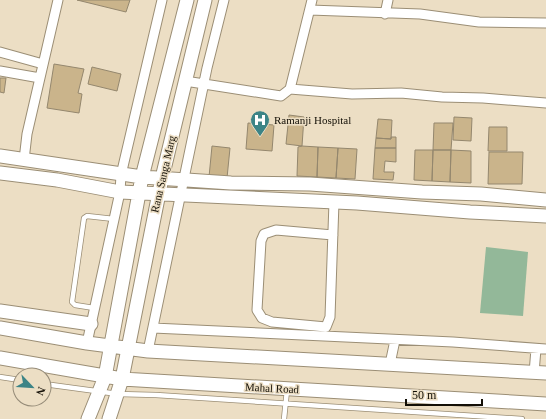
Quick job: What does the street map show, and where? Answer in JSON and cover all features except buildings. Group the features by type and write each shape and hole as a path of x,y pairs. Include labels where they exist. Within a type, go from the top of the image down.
{"main road":[{"name":"Rana Sanga Marg","path":"88,419 105,377 142,177 187,0"},
{"name":"Rana Sanga Marg","path":"109,419 122,379 158,194 204,0"},
{"path":"0,156 121,175 185,181 310,184 422,192 482,194 546,200"},
{"path":"0,173 57,180 120,192 334,202 546,216"},
{"path":"0,311 91,324"},
{"path":"0,328 86,343 148,351 540,373"},
{"name":"Mahal Road","path":"0,358 122,379 546,404"}],"street":[{"path":"24,160 27,134 58,0"},
{"path":"86,343 120,192 121,175 162,0"},
{"path":"148,351 185,181 204,84 224,0"},
{"path":"185,80 281,96 290,89 312,0"},
{"path":"384,14 388,0"},
{"path":"310,10 384,14 420,14 479,22 546,24"},
{"path":"0,52 43,64"},
{"path":"0,72 40,78"},
{"path":"290,89 352,94 401,93 546,103"},
{"path":"325,337 326,327 330,317 334,202"},
{"path":"326,327 272,322 262,318 257,310 261,241 264,234 276,230 333,235"},
{"path":"153,328 541,349 540,373"},
{"path":"390,364 395,340"}],"lane":[{"path":"94,308 75,305 72,302 84,218 87,216 114,219"},
{"path":"0,377 12,379"},
{"path":"52,385 118,394 285,403 522,419"},
{"path":"284,419 288,388"}],"green space":[{"path":"486,247 528,252 523,316 480,313"}],"place":[{"name":"Ramanji Hospital","path":"260,137"}]}
